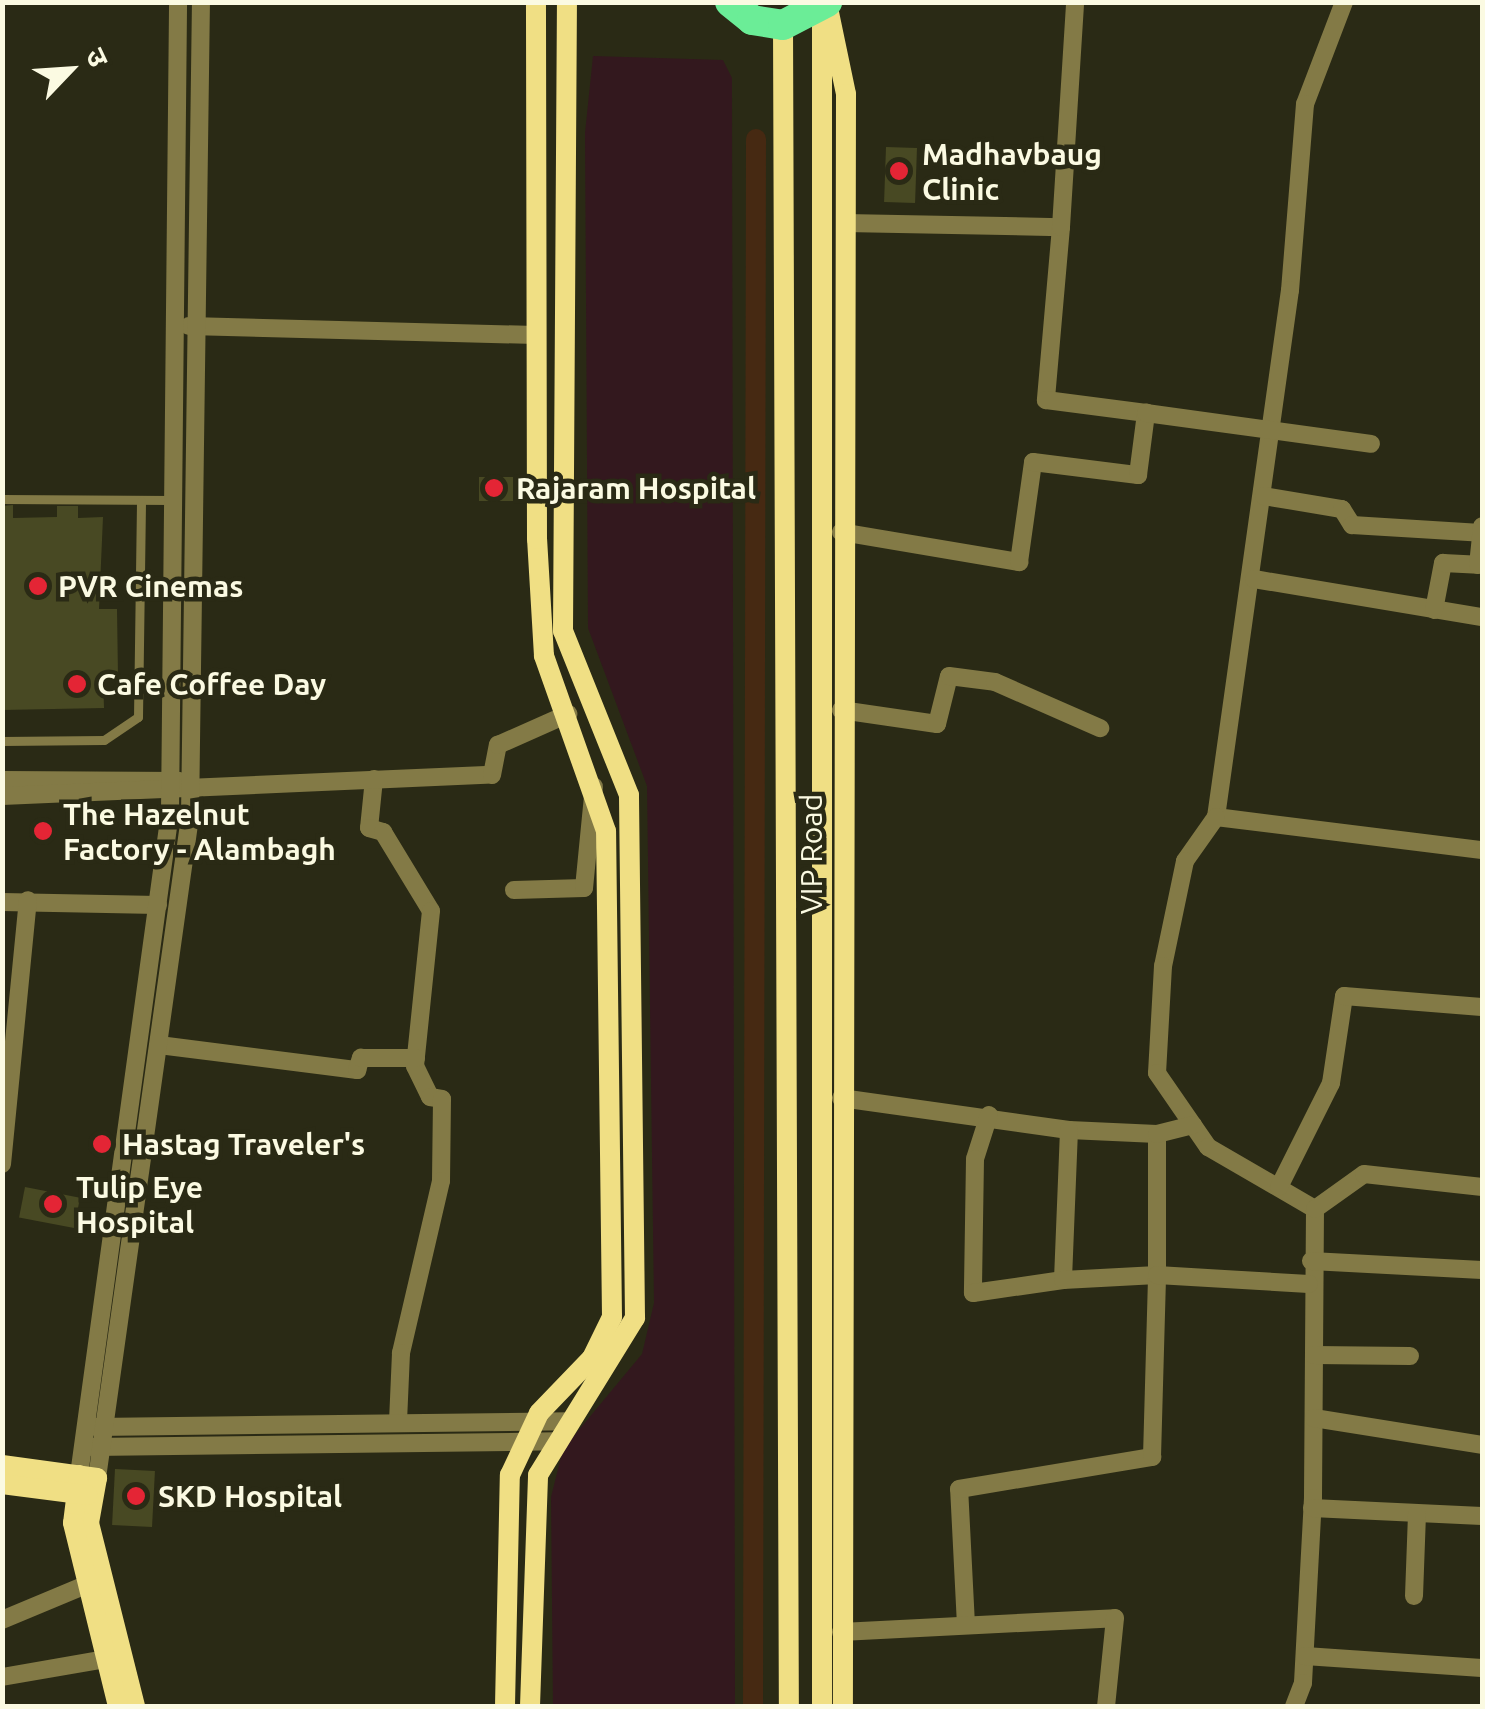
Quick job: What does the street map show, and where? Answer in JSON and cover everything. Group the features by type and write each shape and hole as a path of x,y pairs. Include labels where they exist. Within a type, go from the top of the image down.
{"highway":[{"path":"724,5 783,25 825,5"}],"street":[{"path":"93,1447 86,1427 158,905 170,784 178,2"},
{"path":"135,1706 89,1523 87,1485 93,1447 106,1426 190,785 202,2"},
{"path":"505,1706 510,1475 536,1419 592,1358 612,1316 606,830 595,785 544,656 536,335 536,2"},
{"path":"530,1706 532,1534 538,1475 569,1421 609,1372 635,1318 628,795 563,631 567,2"},
{"path":"1076,2 1046,400 1371,444"},
{"path":"1315,1208 1208,1148 1158,1073 1162,966 1185,861 1216,817 1254,579 1305,104 1344,2"},
{"name":"VIP Road","path":"825,5 846,94 841,710 832,803 841,1098 843,1706"},
{"name":"VIP Road","path":"822,1706 832,803 825,5"},
{"name":"VIP Road","path":"783,25 788,1706"},
{"path":"845,223 1061,226"},
{"path":"174,326 536,335"},
{"path":"841,532 1018,562 1032,462 1138,475 1146,412"},
{"path":"1264,496 1342,509 1352,525 1481,533"},
{"path":"1434,610 1443,563 1478,565 1482,526"},
{"path":"1254,579 1482,616"},
{"path":"841,710 937,724 949,676 995,682 1100,728"},
{"path":"2,780 190,785 492,775 498,745 568,714"},
{"path":"586,761 608,752"},
{"path":"374,779 369,828 384,832 430,911 416,1058 430,1097 442,1099 441,1180 401,1353 398,1420"},
{"path":"2,796 170,784"},
{"path":"514,890 584,888 595,785"},
{"path":"1216,817 1482,850"},
{"path":"2,1164 28,900"},
{"path":"2,902 158,905"},
{"path":"1279,1187 1331,1083 1344,996 1482,1007"},
{"path":"159,1044 357,1070 361,1058 416,1058"},
{"path":"841,1098 989,1115 1069,1130 1157,1134 1192,1124"},
{"path":"989,1115 975,1159 973,1293 1063,1280 1157,1275 1310,1284"},
{"path":"1063,1280 1069,1130"},
{"path":"966,1625 959,1489 1152,1458 1157,1134"},
{"path":"1315,1208 1364,1174 1482,1187"},
{"path":"1294,1706 1305,1656 1312,1508 1314,1355 1310,1284 1315,1208"},
{"path":"1311,1261 1482,1270"},
{"path":"1314,1355 1410,1356"},
{"path":"1314,1418 1482,1445"},
{"path":"86,1427 398,1420 569,1421"},
{"path":"312,1422 312,1444"},
{"path":"93,1447 556,1440"},
{"path":"2,1465 87,1485"},
{"path":"2,1484 87,1485"},
{"path":"87,1485 72,1523 118,1706"},
{"path":"1312,1508 1482,1516"},
{"path":"1414,1596 1417,1514"},
{"path":"2,1620 88,1584"},
{"path":"841,1632 1115,1618 1106,1706"},
{"path":"1305,1656 1482,1668"},
{"path":"2,1678 106,1659"}],"lane":[{"path":"2,499 172,500"},
{"path":"2,741 104,740 138,717 141,501"}],"shaded area":[{"path":"593,56 723,60 732,78 735,1706 553,1706 551,1497 563,1449 642,1354 654,1303 647,786 588,628 585,133"}],"building":[{"path":"886,147 917,148 915,203 884,202"},
{"path":"479,477 513,477 513,501 479,501"},
{"path":"13,505 13,518 57,517 57,506 78,506 78,518 103,517 99,609 117,609 118,676 103,676 104,708 2,710 2,506"},
{"path":"25,1187 80,1198 74,1228 19,1217"},
{"path":"115,1469 155,1471 152,1527 112,1525"}],"waterway":[{"path":"753,1706 756,139"}],"place":[{"name":"Madhavbaug Clinic","path":"899,171"},
{"name":"Rajaram Hospital","path":"494,488"},
{"name":"PVR Cinemas","path":"38,586"},
{"name":"Cafe Coffee Day","path":"77,684"},
{"name":"The Hazelnut Factory - Alambagh","path":"43,831"},
{"name":"Hastag Traveler's","path":"102,1144"},
{"name":"Tulip Eye Hospital","path":"53,1204"},
{"name":"SKD Hospital","path":"136,1496"}]}
